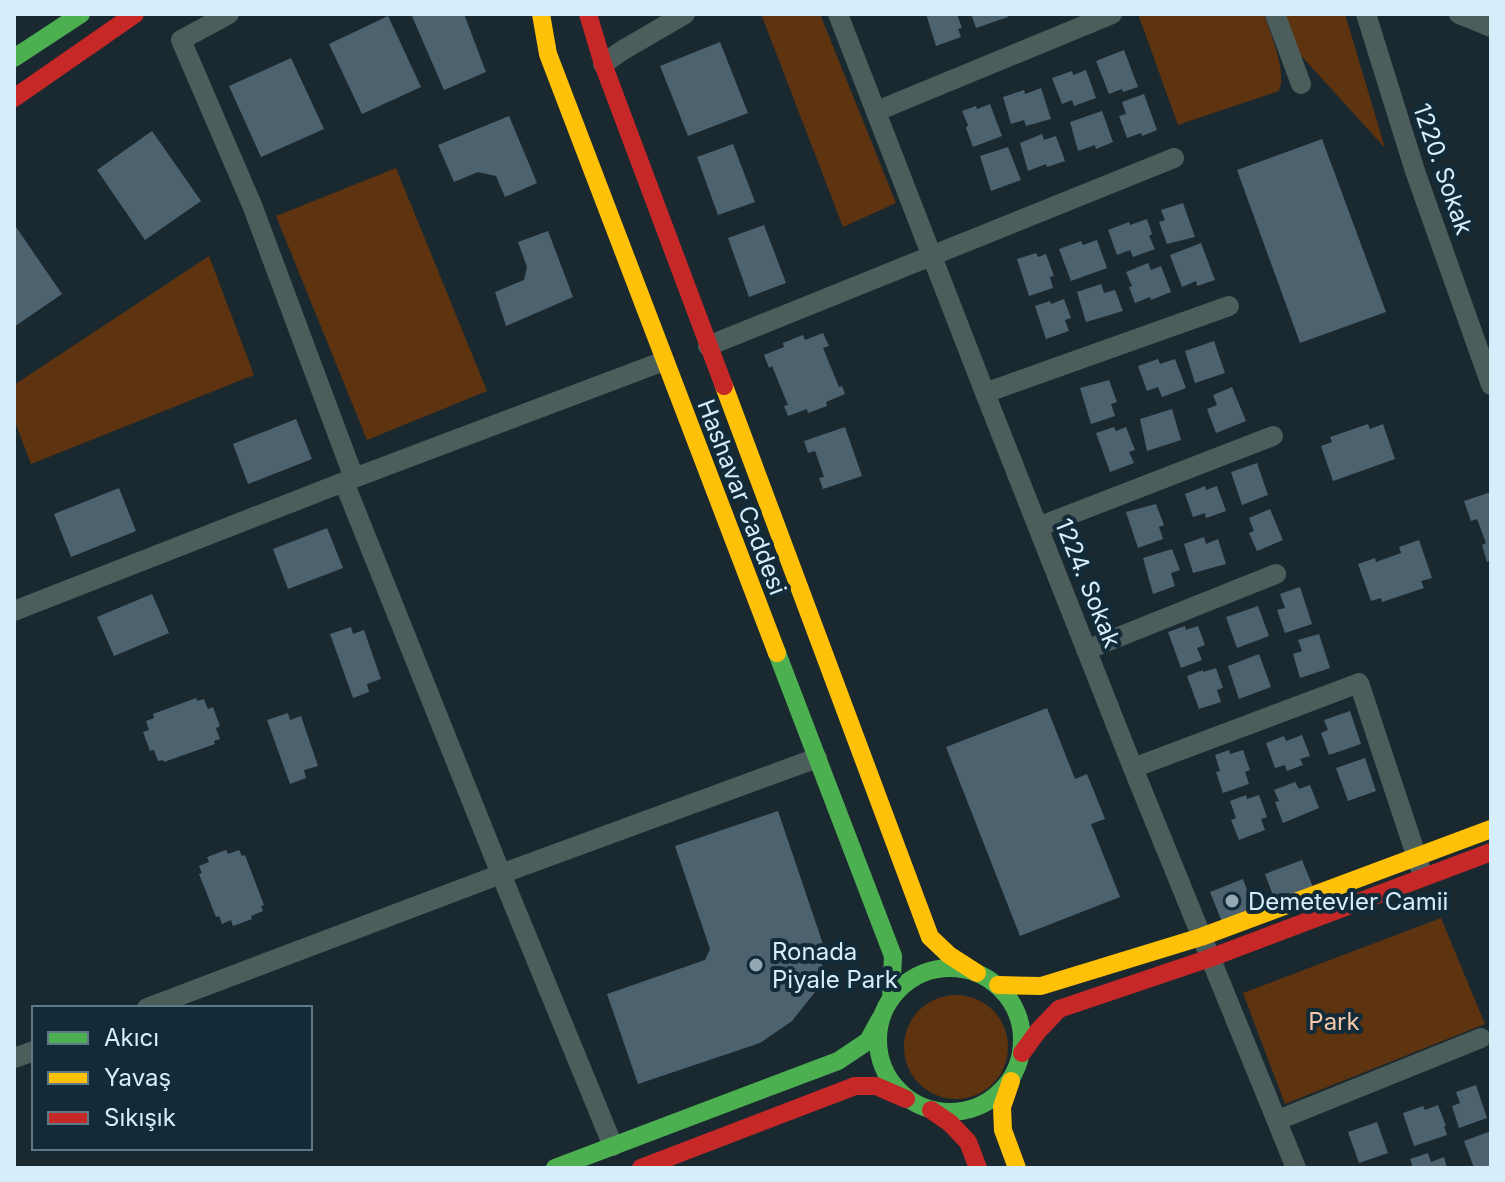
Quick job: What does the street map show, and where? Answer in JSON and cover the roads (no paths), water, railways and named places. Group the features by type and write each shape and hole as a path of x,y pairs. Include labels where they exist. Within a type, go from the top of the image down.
{"main road":[{"path":"14,98 135,14"},
{"name":"Hashavar Caddesi","path":"541,14 548,54 893,956 891,998"},
{"path":"588,14 603,64 930,937 949,955 998,985 1014,1005 1022,1028 1022,1053"},
{"path":"14,58 69,17"},
{"path":"998,985 1041,986 1201,937 1491,829"},
{"path":"1017,1168 1003,1130 1002,1107 1022,1053 1059,1009 1210,958 1491,852"},
{"path":"555,1168 838,1061 868,1041 891,998 907,981 928,971 953,967 977,973"},
{"path":"880,1019 877,1042 881,1064 893,1085 910,1100"},
{"path":"931,1110 954,1112 977,1107 997,1096 1013,1076"},
{"path":"641,1168 855,1086 876,1086 931,1110 950,1123 968,1142 978,1168"}],"street":[{"path":"229,14 181,40 252,205 349,480 501,874 613,1146"},
{"path":"603,64 685,14"},
{"name":"1224. Sokak","path":"838,14 1086,650 1296,1168"},
{"path":"877,111 1112,14"},
{"path":"1275,14 1301,84"},
{"name":"1220. Sokak","path":"1366,14 1415,171 1491,385"},
{"path":"1459,14 1491,27"},
{"path":"708,346 1174,158"},
{"path":"985,393 1229,306"},
{"path":"14,611 664,361"},
{"path":"1038,527 1273,436"},
{"path":"1086,650 1276,574"},
{"path":"1133,768 1359,683 1424,878"},
{"path":"152,1006 817,758"},
{"path":"1278,1120 1481,1038"}],"place":[{"name":"Demetevler Camii","path":"1232,901"},
{"name":"Ronada Piyale Park","path":"756,965"}],"park label":[{"name":"Park","path":"1334,1021"}]}
